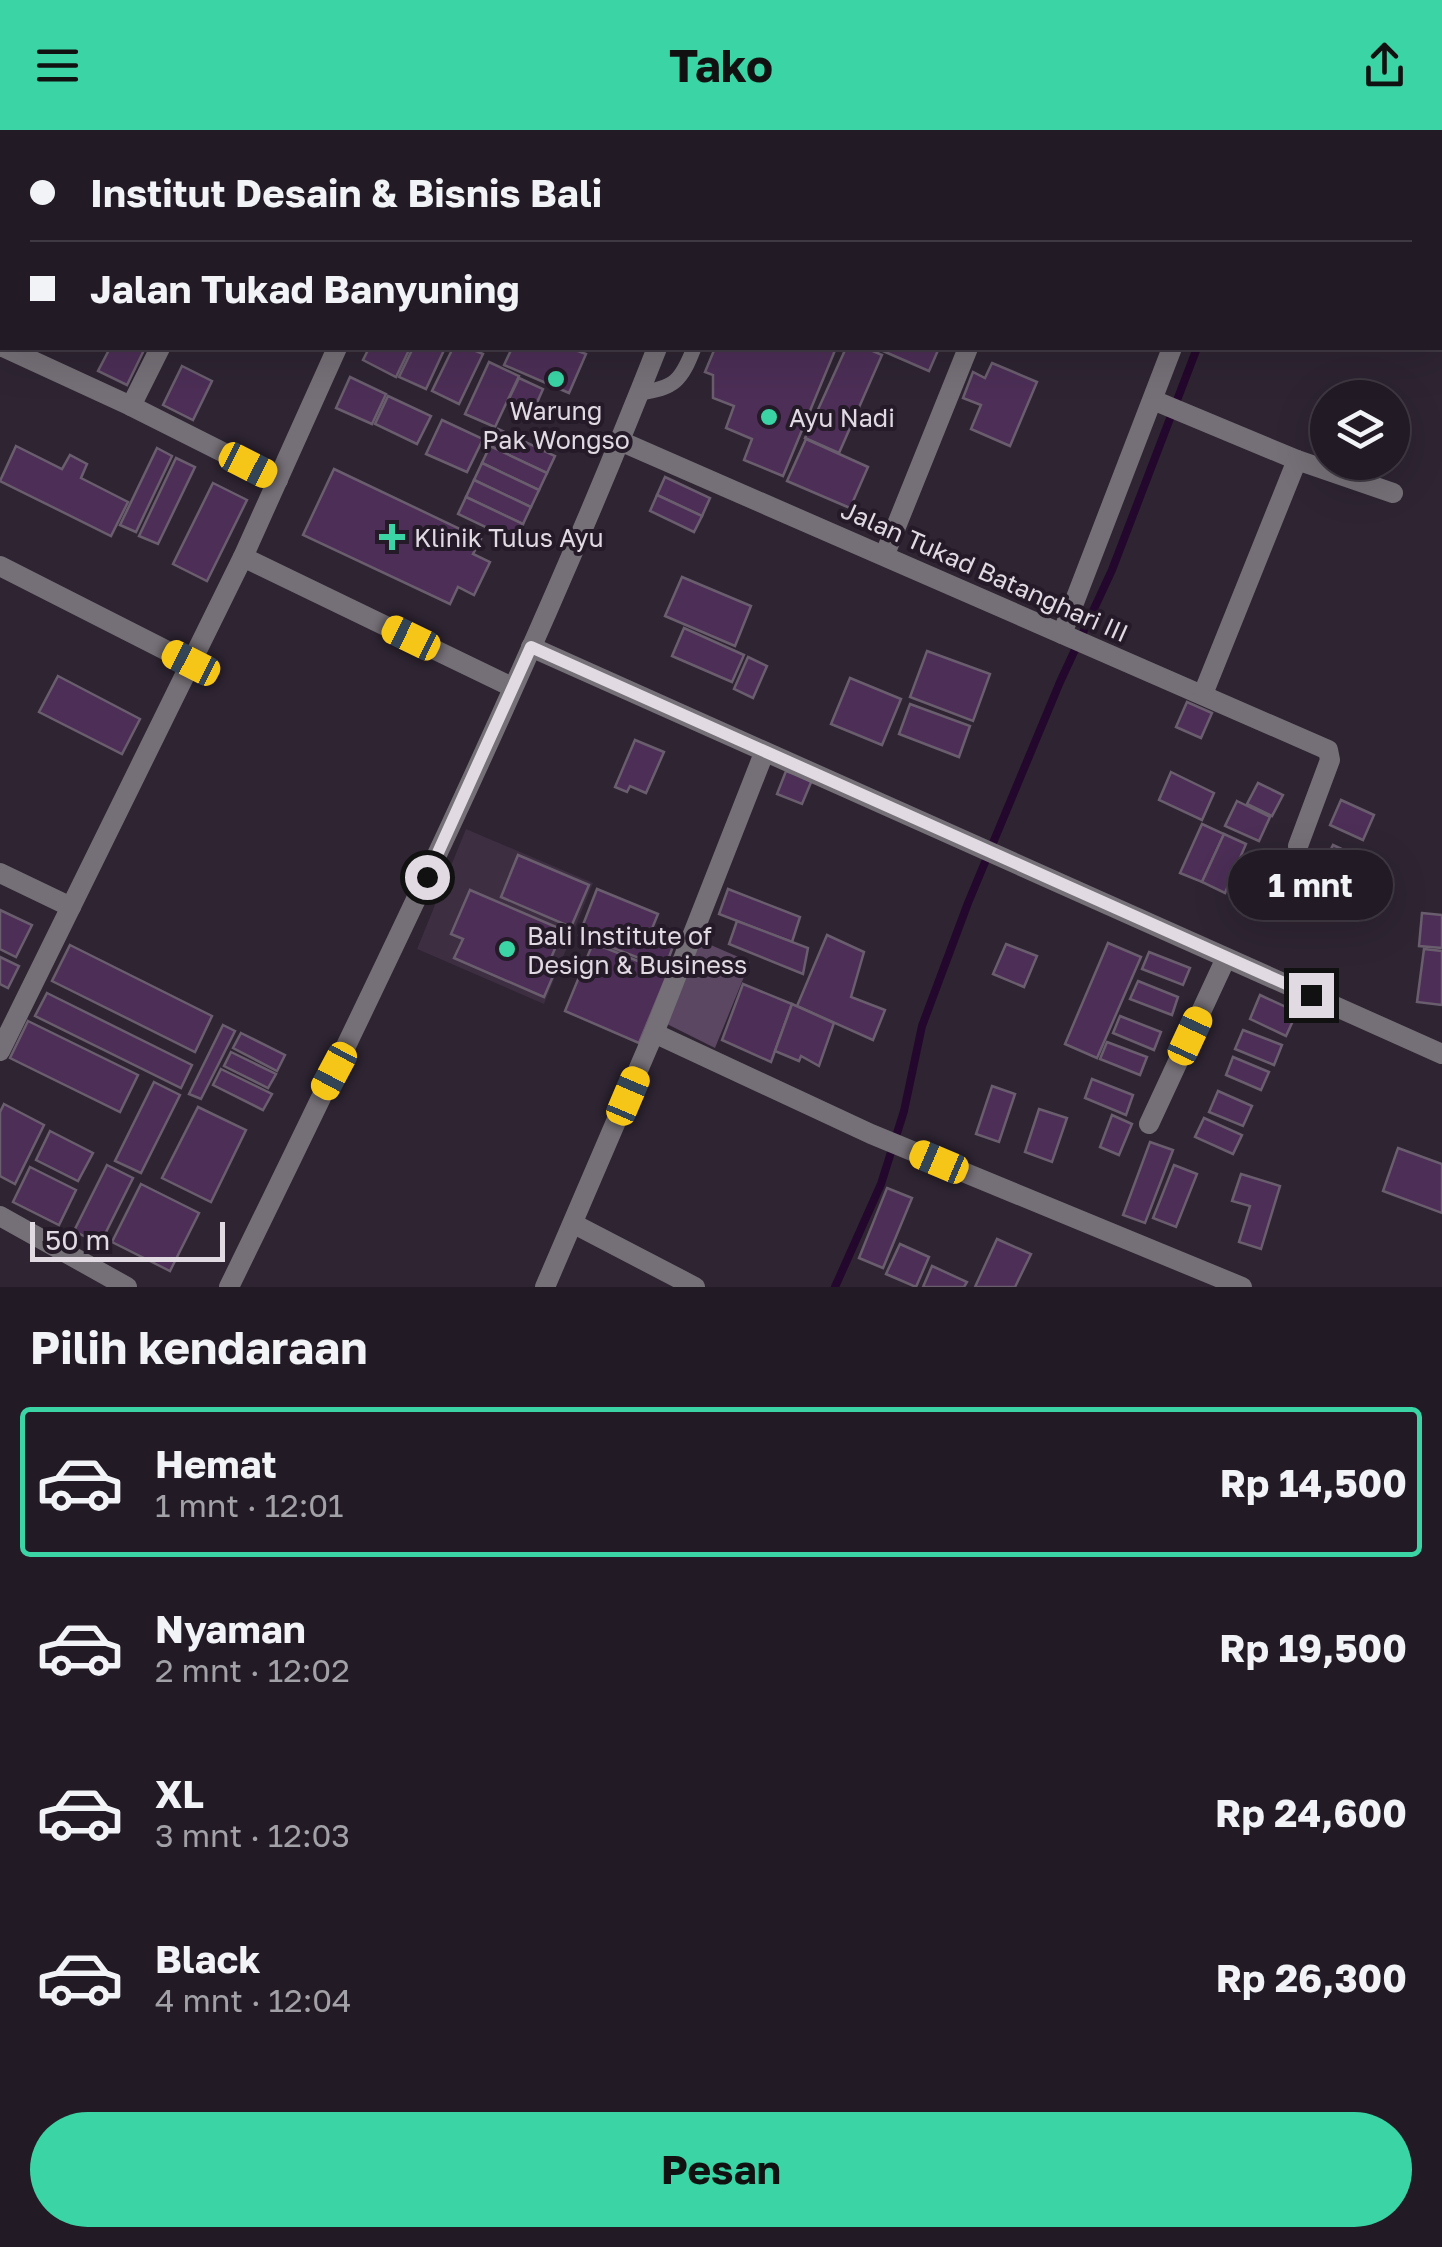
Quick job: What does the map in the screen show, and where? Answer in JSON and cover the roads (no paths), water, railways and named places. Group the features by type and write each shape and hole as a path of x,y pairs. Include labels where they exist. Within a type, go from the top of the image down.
{"street":[{"path":"12,350 278,480"},
{"path":"131,406 159,350"},
{"path":"0,1051 242,557 336,350"},
{"path":"229,1287 361,1019 476,772 656,350"},
{"path":"885,554 967,350"},
{"path":"1069,636 1162,404 1172,350"},
{"path":"1162,404 1297,460 1393,493"},
{"name":"Jalan Tukad Batanghari III","path":"620,442 885,554 1328,750 1328,766 1298,846"},
{"path":"1203,694 1297,460"},
{"path":"242,557 512,687"},
{"path":"0,566 191,663"},
{"path":"531,647 1442,1054"},
{"path":"546,1287 654,1032 764,753"},
{"path":"0,874 71,907"},
{"path":"1149,1124 1226,958"},
{"path":"654,1032 871,1134 1242,1287"},
{"path":"0,1216 127,1287"},
{"path":"574,1224 695,1287"}],"lane":[{"path":"639,393 662,390 675,383 693,350"}],"waterway":[{"path":"835,1287 881,1184 904,1111 922,1026 968,903 1060,682 1112,570 1196,350"}],"place":[{"name":"Warung Pak Wongso","path":"556,379"},
{"name":"Ayu Nadi","path":"769,417"},
{"name":"Klinik Tulus Ayu","path":"392,537"},
{"name":"Bali Institute of Design & Business","path":"507,949"}]}
